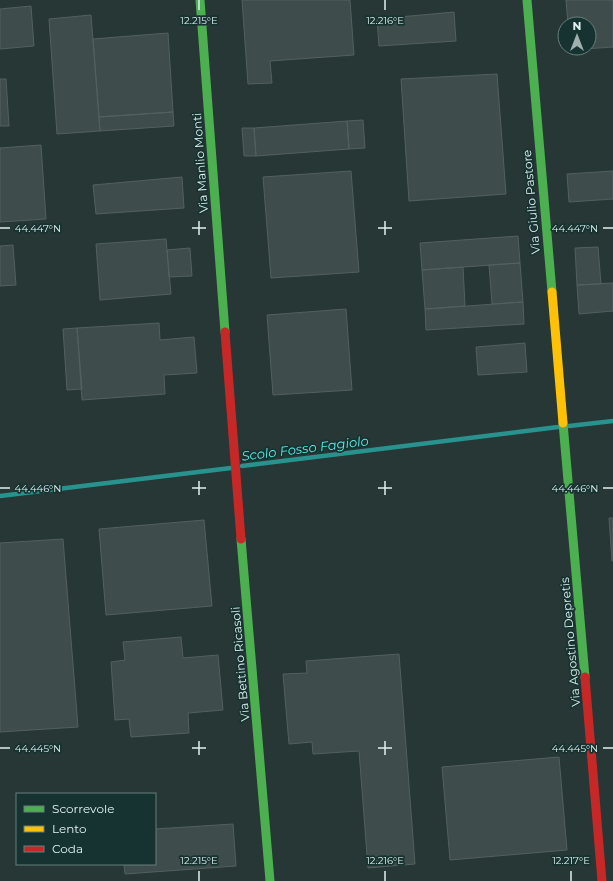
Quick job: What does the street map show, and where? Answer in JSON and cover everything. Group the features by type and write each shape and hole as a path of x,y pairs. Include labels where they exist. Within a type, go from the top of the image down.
{"street":[{"name":"Via Manlio Monti","path":"200,0 234,444"},
{"name":"Via Giulio Pastore","path":"527,0 560,402"},
{"name":"Via Agostino Depretis","path":"560,402 602,881"},
{"name":"Via Bettino Ricasoli","path":"234,444 270,881"}],"building":[{"path":"242,0 350,0 354,55 270,61 272,83 248,84"},
{"path":"566,0 613,0 613,47 597,48 597,16 567,16"},
{"path":"31,6 34,46 0,49 0,9"},
{"path":"454,12 456,41 379,46 377,19"},
{"path":"91,15 100,131 57,134 49,19"},
{"path":"168,33 173,112 99,117 93,39"},
{"path":"497,74 506,194 409,201 401,79"},
{"path":"0,79 6,79 9,126 0,126"},
{"path":"173,112 174,126 100,131 99,117"},
{"path":"363,120 365,148 349,149 347,121"},
{"path":"347,121 349,149 256,156 254,128"},
{"path":"242,128 254,128 256,156 244,156"},
{"path":"41,145 46,219 0,222 0,148"},
{"path":"351,171 359,272 271,278 263,177"},
{"path":"613,171 613,199 569,202 567,174"},
{"path":"182,177 184,208 96,214 93,185"},
{"path":"518,236 520,263 422,270 420,243"},
{"path":"166,239 171,294 100,300 96,244"},
{"path":"13,245 16,285 0,286 0,246"},
{"path":"598,247 601,284 577,285 575,248"},
{"path":"190,248 192,276 169,277 167,250"},
{"path":"520,263 523,302 492,304 489,265"},
{"path":"463,267 465,306 425,309 422,270"},
{"path":"613,283 613,311 579,314 577,285"},
{"path":"523,302 524,324 426,330 425,309"},
{"path":"346,309 352,390 273,395 267,315"},
{"path":"159,323 160,340 194,337 197,373 164,375 165,394 82,400 77,328"},
{"path":"77,328 82,389 67,390 63,329"},
{"path":"525,343 527,372 478,375 476,347"},
{"path":"609,518 613,518 613,561 612,561"},
{"path":"204,520 212,606 106,615 99,529"},
{"path":"63,539 78,727 0,732 0,543"},
{"path":"181,637 183,658 218,655 223,710 188,713 189,733 131,737 129,719 115,720 111,662 125,660 123,642"},
{"path":"399,654 415,864 368,868 359,751 313,754 312,742 289,744 283,674 307,673 306,661"},
{"path":"559,757 567,850 450,860 442,767"},
{"path":"233,824 236,866 125,874 124,865 156,865 156,829"}],"waterway":[{"name":"Scolo Fosso Fagiolo","path":"569,426 613,421"},
{"name":"Scolo Fosso Fagiolo","path":"242,466 558,427"},
{"name":"Scolo Fosso Fagiolo","path":"0,496 231,468"}],"traffic: fast":[{"path":"200,0 225,332"},
{"path":"527,0 552,292"},
{"path":"563,423 585,677"},
{"path":"241,539 270,881"}],"traffic: slow":[{"path":"552,292 563,423"}],"traffic: jam":[{"path":"225,332 241,539"},
{"path":"585,677 602,881"}]}
